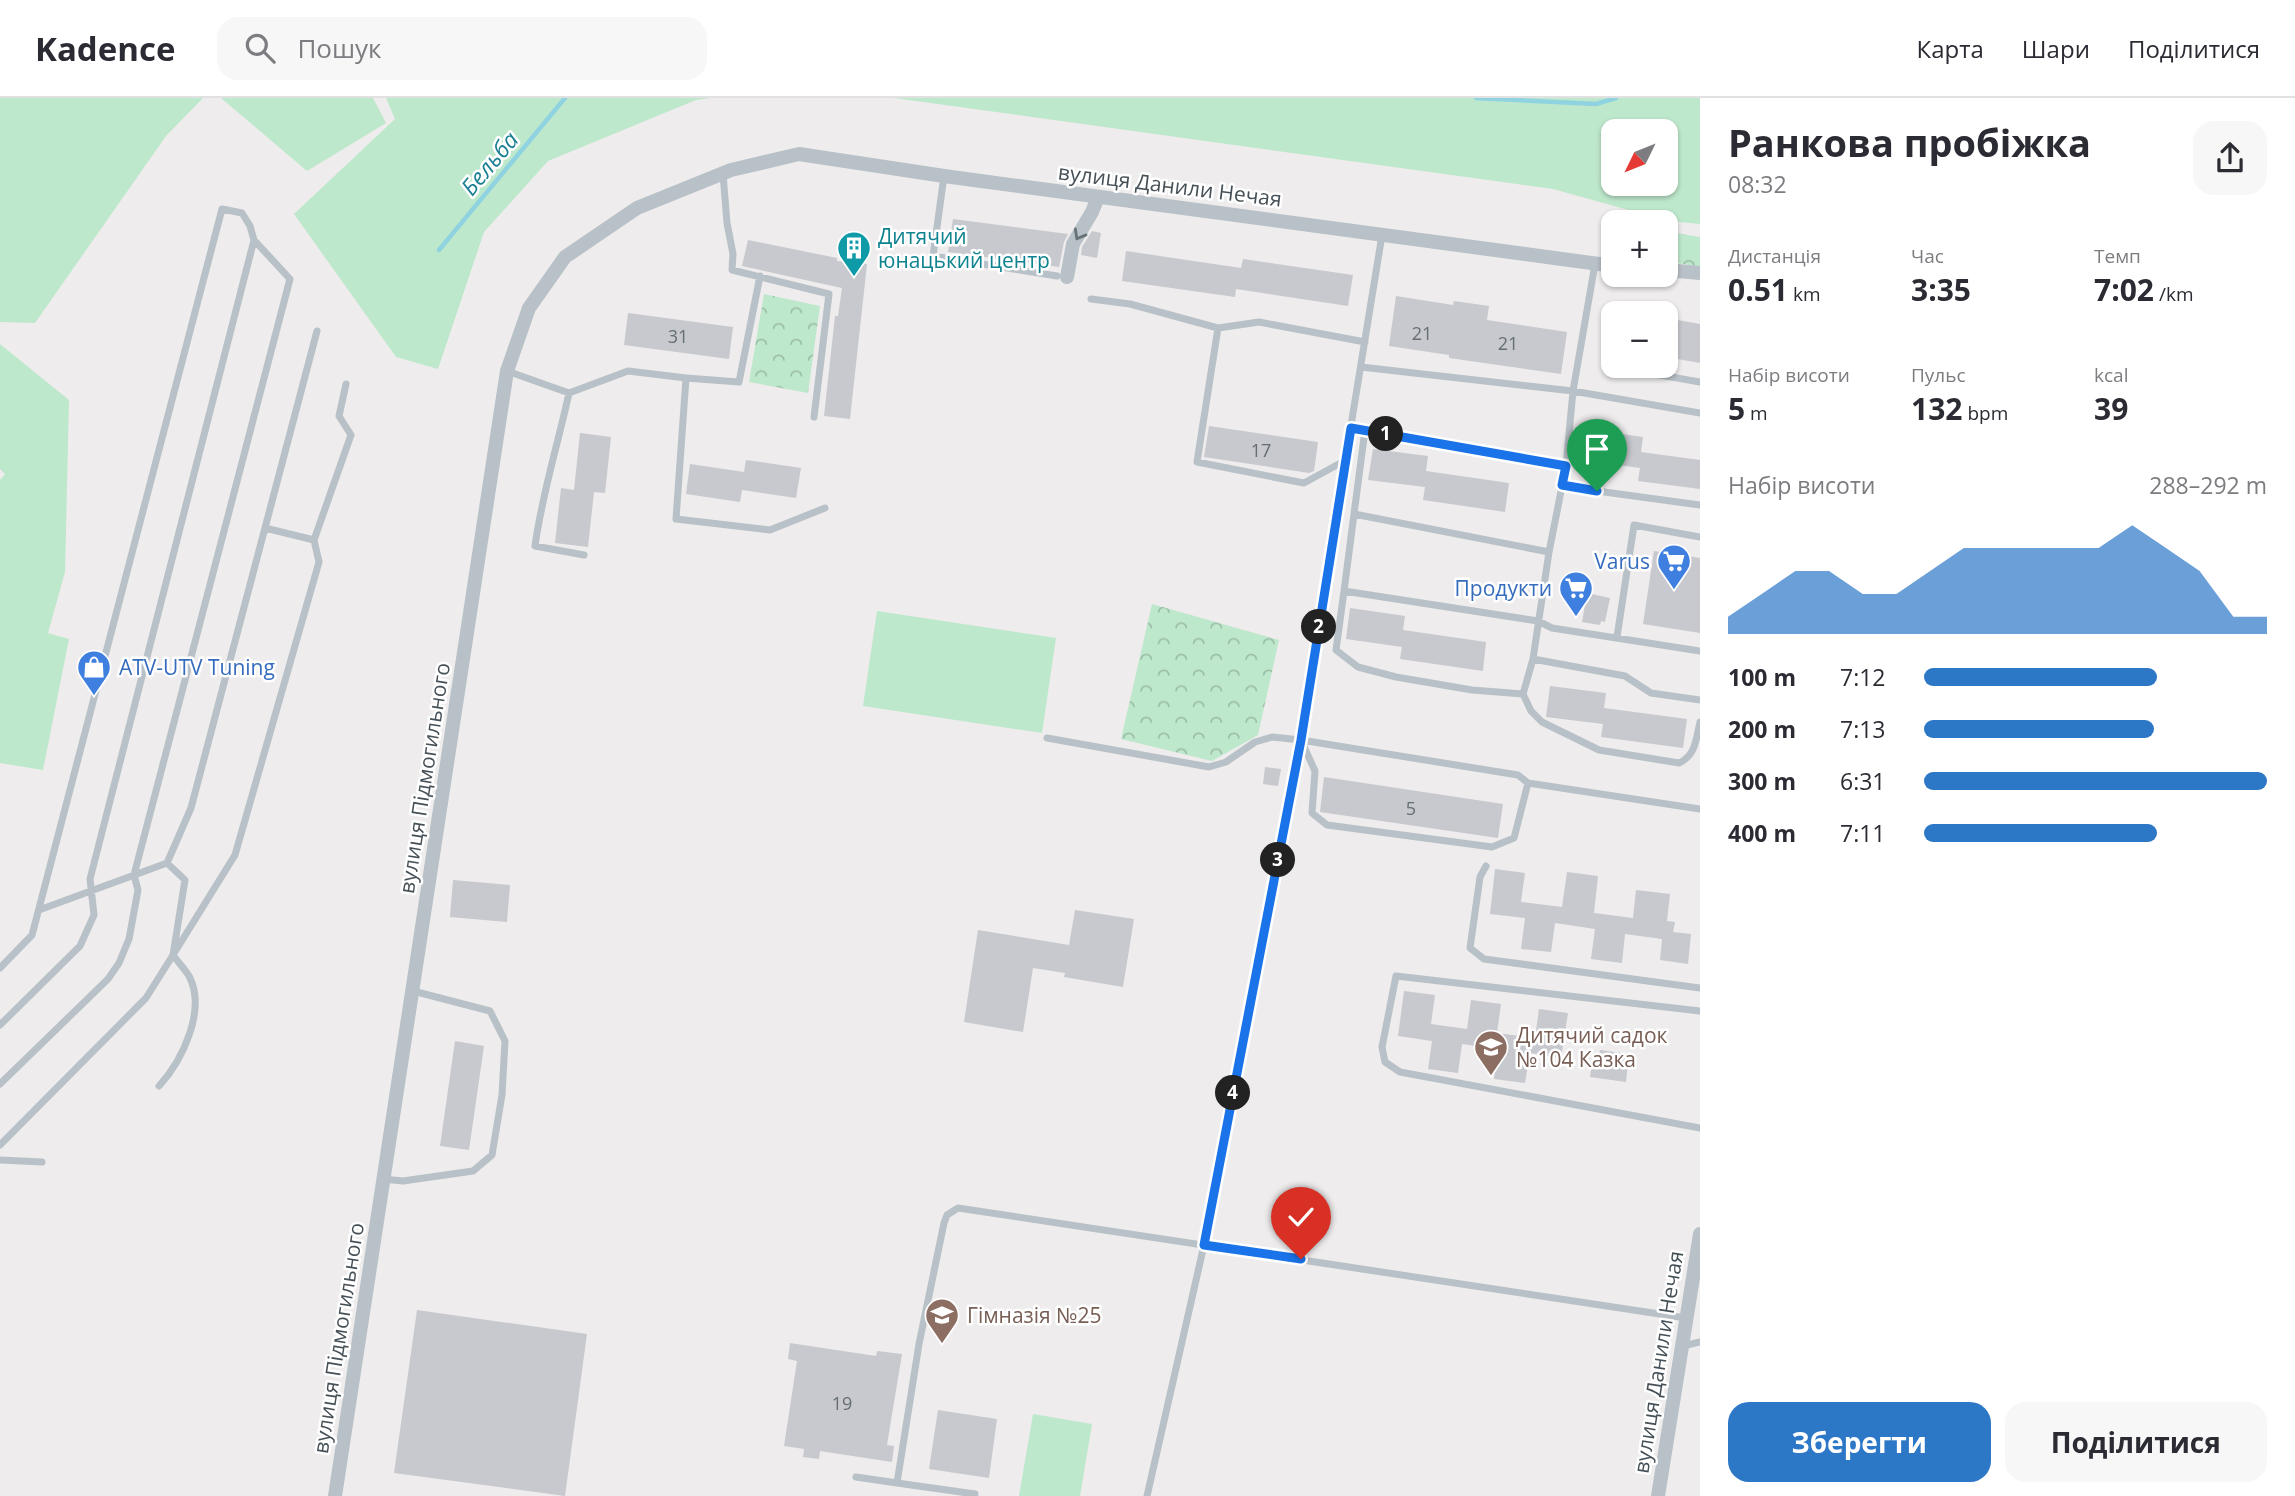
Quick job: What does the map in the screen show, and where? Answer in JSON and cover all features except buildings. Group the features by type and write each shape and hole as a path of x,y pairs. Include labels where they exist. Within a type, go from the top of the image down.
{"street":[{"name":"вулиця Данили Нечая","path":"723,174 799,154 1601,265"},
{"name":"вулиця Підмогильного","path":"335,1496 507,371 528,308 565,257 637,208 723,174"},
{"path":"1062,276 1073,244 1098,197"},
{"path":"1678,271 1700,273"},
{"name":"вулиця Данили Нечая","path":"1658,1496 1700,1234"}],"lane":[{"path":"723,174 727,223 733,254 732,270 829,294 814,417"},
{"path":"944,176 933,256 1062,276"},
{"path":"0,968 32,935 222,209 242,213 254,240 290,279 134,875 138,890 129,939 108,979 0,1084"},
{"path":"1147,1496 1204,1245 1301,740 1382,234"},
{"path":"0,1025 80,946 94,915 90,878 254,240"},
{"path":"1595,264 1573,391 1566,466 1549,552 1533,659 1523,694 1531,712 1542,722 1599,750 1679,763 1688,759 1694,751 1700,722"},
{"path":"507,371 569,393 628,372 739,382 760,276"},
{"path":"1091,299 1130,304 1218,328 1259,322 1365,342"},
{"path":"1218,328 1197,462 1304,483 1346,460"},
{"path":"39,910 167,863 191,808 317,331"},
{"path":"1361,367 1573,391 1700,413"},
{"path":"686,378 676,519 770,530 825,508"},
{"path":"1675,378 1700,382"},
{"path":"0,1145 146,998 235,855 319,562 314,540 351,435 339,416 346,384"},
{"path":"569,393 555,457 540,505 535,546 584,555"},
{"path":"1351,428 1566,466"},
{"path":"1365,430 1336,650 1358,667 1396,677 1472,690 1523,694"},
{"path":"1562,485 1700,505"},
{"path":"1354,514 1549,552"},
{"path":"1617,637 1634,525 1700,537"},
{"path":"265,528 314,540"},
{"path":"1343,590 1538,621 1552,628 1700,651"},
{"path":"1533,659 1625,676 1651,693 1700,700"},
{"path":"1046,738 1209,767 1226,762 1255,742 1272,737 1301,740 1518,775 1528,783 1700,809"},
{"path":"1301,740 1315,771 1312,813 1328,825 1492,847 1514,838 1528,783"},
{"path":"159,1086 172,1072 183,1050 197,1004 190,977 173,955 185,880 167,863"},
{"path":"1486,866 1480,877 1471,948 1484,959 1700,989"},
{"path":"1700,1011 1396,976 1382,1047 1385,1062 1400,1072 1700,1128"},
{"path":"383,1179 403,1181 473,1171 492,1155 502,1095 505,1041 490,1011 412,990"},
{"path":"0,1160 42,1162"},
{"path":"897,1483 919,1344 941,1236 947,1215 952,1210 965,1208 1687,1318"},
{"path":"1683,1346 1700,1342"},
{"path":"856,1477 975,1494"}],"green space":[{"path":"0,98 203,98 166,136 35,323 0,322"},
{"path":"221,98 373,98 386,123 307,171"},
{"path":"386,98 711,98 696,100 548,161 484,232 438,369 396,357 294,214 395,119"},
{"path":"894,98 1700,98 1700,224 1678,222 1678,210 1628,210 1553,189"},
{"path":"1678,233 1700,237 1700,267 1678,263"},
{"path":"764,294 820,306 808,393 749,382"},
{"path":"0,344 69,400 65,572 48,633 69,639 43,770 0,763 0,480 5,474 0,469"},
{"path":"1152,604 1279,640 1258,735 1212,761 1121,739"},
{"path":"877,611 1056,638 1042,733 863,706"},
{"path":"1033,1414 1092,1424 1080,1496 1019,1496"}],"waterway":[{"name":"Бельба","path":"439,250 565,98"},
{"name":"Бельба","path":"1476,98 1596,104 1616,98"}],"place":[{"name":"Дитячий юнацький центр","path":"854,278"},
{"name":"Varus","path":"1674,591"},
{"name":"Продукти","path":"1576,618"},
{"name":"ATV-UTV Tuning","path":"94,697"},
{"name":"Дитячий садок №104 Казка","path":"1491,1077"},
{"name":"Гімназія №25","path":"942,1345"}],"route":[{"path":"1301,1259 1204,1245 1301,740 1351,428 1566,466 1562,485 1597,491"}]}
